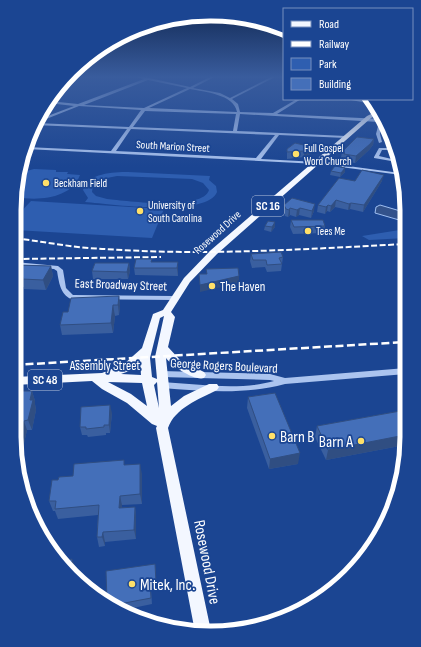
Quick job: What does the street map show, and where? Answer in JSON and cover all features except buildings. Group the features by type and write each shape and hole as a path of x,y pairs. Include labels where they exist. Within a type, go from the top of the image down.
{"main road":[{"name":"Rosewood Drive","path":"367,118 369,112 371,110"},
{"name":"Rosewood Drive","path":"202,626 161,422 147,379 145,358 146,351 156,316 166,312 173,298 187,280 214,252 318,163 367,118 374,114"},
{"name":"Rosewood Drive","path":"161,422 160,357 170,317 166,312"},
{"path":"162,348 176,363 200,375"},
{"path":"146,351 128,367 117,372 95,377 102,385 125,396 161,422 188,399 213,387"},
{"name":"Assembly Street","path":"21,381 95,377 161,379"}],"street":[{"path":"45,119 78,106"},
{"path":"81,106 376,119"},
{"path":"113,152 143,110 151,106"},
{"path":"236,132 240,113 238,106"},
{"path":"273,114 287,106"},
{"path":"43,123 346,137"},
{"path":"380,128 378,134 380,142"},
{"path":"258,159 278,134"},
{"name":"South Marion Street","path":"32,148 318,163 396,173"},
{"path":"390,149 381,149 376,157 394,160"},
{"name":"East Broadway Street","path":"21,264 56,267 60,270 63,288 71,297 173,298"},
{"name":"George Rogers Boulevard","path":"161,379 213,387 251,388 272,386 285,381 400,371"},
{"name":"George Rogers Boulevard","path":"161,379 200,375 270,377 285,381"}],"green space":[{"name":"Beckham Field","path":"34,169 56,170 56,172 68,172 67,174 80,175 76,183 62,194 34,199 21,198 25,171"},
{"path":"128,172 210,176 209,180 216,186 217,192 209,200 195,205 177,207 135,207 85,202 88,198 83,190 90,180 108,173","holes":["117,176 192,179 203,183 209,190 204,196 193,201 179,203 146,203 107,199 96,196 92,192 93,185 102,179"]},
{"path":"31,201 164,209 152,238 21,230 21,212"},
{"path":"400,230 400,238 369,240 362,236"}],"shaded area":[{"path":"380,205 400,211 400,220 375,213 376,207"}],"railway":[{"path":"21,239 94,248 181,252 256,251 400,244"},
{"path":"21,259 161,257"},
{"path":"21,365 400,342"}],"place":[{"name":"Full Gospel Word Church","path":"296,154"},
{"name":"Beckham Field","path":"46,183"},
{"name":"University of South Carolina","path":"140,211"},
{"name":"Tees Me","path":"308,231"},
{"name":"The Haven","path":"212,286"},
{"name":"Barn B","path":"272,436"},
{"name":"Barn A","path":"361,441"},
{"name":"Mitek, Inc.","path":"132,584"}]}
